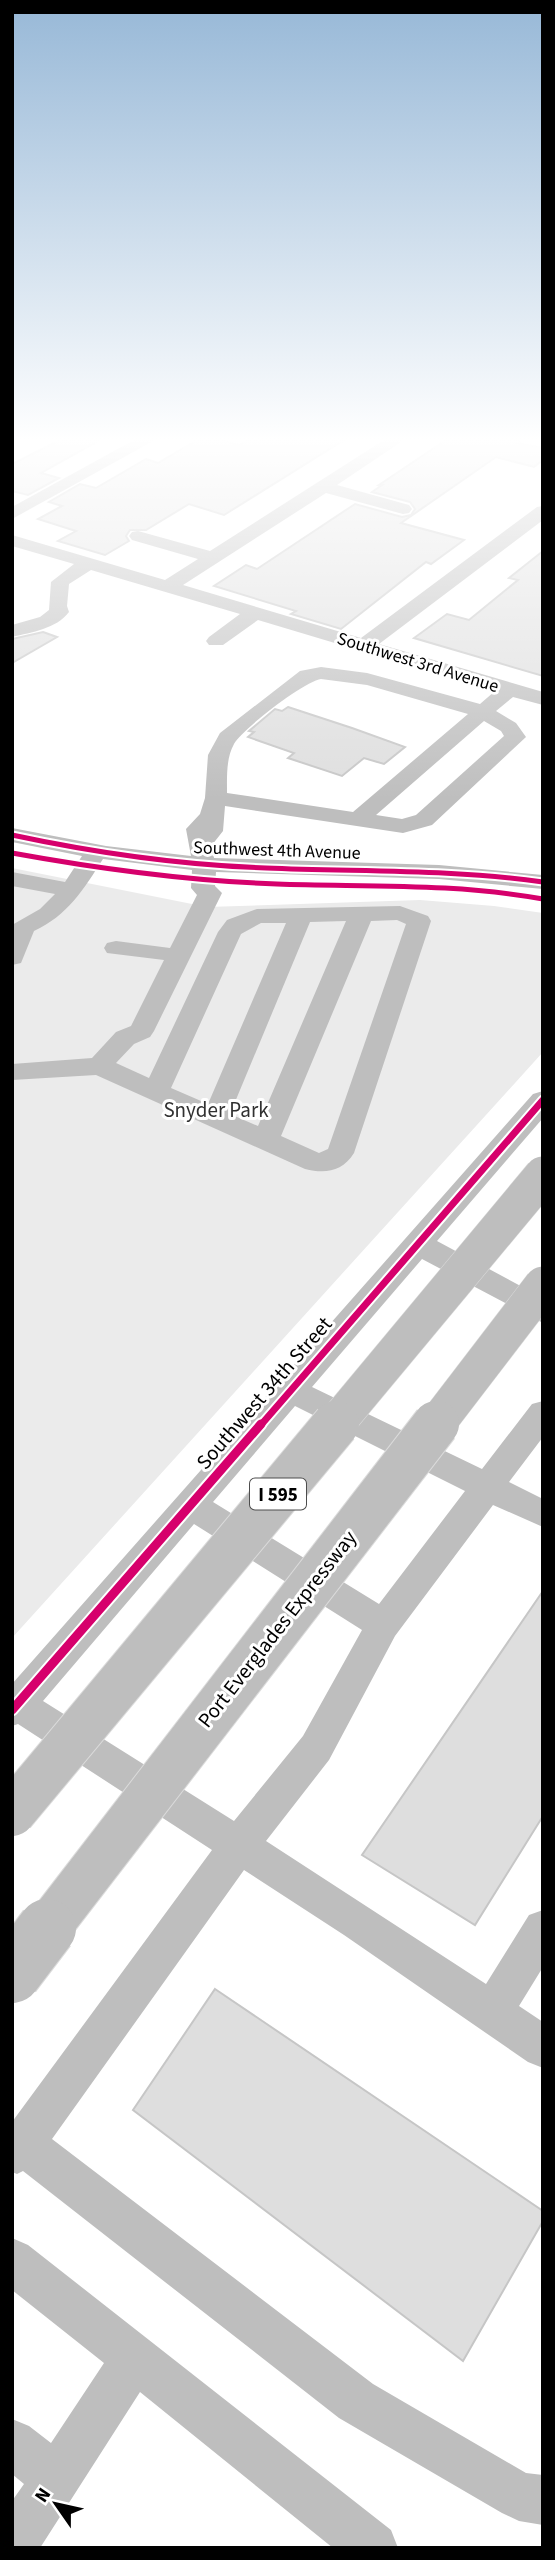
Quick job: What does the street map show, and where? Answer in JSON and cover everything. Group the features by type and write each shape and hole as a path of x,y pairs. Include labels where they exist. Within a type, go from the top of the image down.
{"highway":[{"name":"I 595","path":"12,1813 543,1175"},
{"name":"Port Everglades Expressway","path":"12,1974 543,1285"}],"street":[{"name":"Southwest 3rd Avenue","path":"74,559 543,699"},
{"path":"167,587 211,559"},
{"path":"365,645 479,559"},
{"path":"12,632 53,618 59,612 57,606 60,582 89,564"},
{"path":"216,641 255,613"},
{"path":"125,1038 123,1026 203,869 212,831 216,761 227,734 309,674 343,675 397,685 483,712 509,727 515,737 425,820 403,827 358,819 214,807"},
{"path":"358,819 510,689"},
{"name":"Southwest 4th Avenue","path":"12,835 91,858"},
{"name":"Southwest 4th Avenue","path":"12,853 203,869 439,870 543,882"},
{"path":"13,956 18,926 50,915 60,906 91,858"},
{"path":"99,1066 125,1038 141,1031 210,893 203,869"},
{"name":"Southwest 4th Avenue","path":"203,869 276,884 437,886 543,900"},
{"path":"12,878 71,890"},
{"path":"12,1072 99,1066 265,1141 323,1164 340,1153 419,921 400,913 301,915 257,916 236,925 230,932 156,1091"},
{"path":"265,1141 362,914"},
{"path":"215,1118 301,915"},
{"path":"116,948 162,953"},
{"name":"Southwest 34th Street","path":"15,1707 543,1100"},
{"path":"418,1244 543,1312"},
{"path":"290,1390 543,1514"},
{"path":"543,1413 383,1625 316,1748 239,1845 16,2150 356,2401 519,2496 543,2500"},
{"path":"190,1505 383,1625"},
{"path":"15,1707 239,1845 493,2011 543,2047"},
{"path":"493,2011 543,1929"},
{"path":"12,2261 373,2548"},
{"path":"12,2546 135,2358"},
{"path":"12,2443 56,2479"}],"green space":[{"name":"Snyder Park","path":"12,868 207,907 420,900 543,913 543,1052 12,1638"}],"building":[{"path":"271,559 437,559 431,564 426,562 341,629 291,614 296,611 214,586 246,565 257,569"},
{"path":"532,559 543,559 543,676 414,638 447,614 469,620 518,580 509,578"},
{"path":"43,632 57,637 12,663 12,639"},
{"path":"288,707 405,747 384,764 364,758 342,776 288,758 294,753 248,737 254,732 249,731 275,709 282,711"},
{"path":"543,1591 543,1816 475,1925 362,1855"},
{"path":"215,1989 543,2211 543,2221 463,2361 133,2110"}],"cycle path":[{"path":"12,835 106,853 202,864 439,872 543,882"},
{"path":"12,853 78,865 244,883 444,887 543,899"},
{"path":"12,1710 543,1100"}]}
